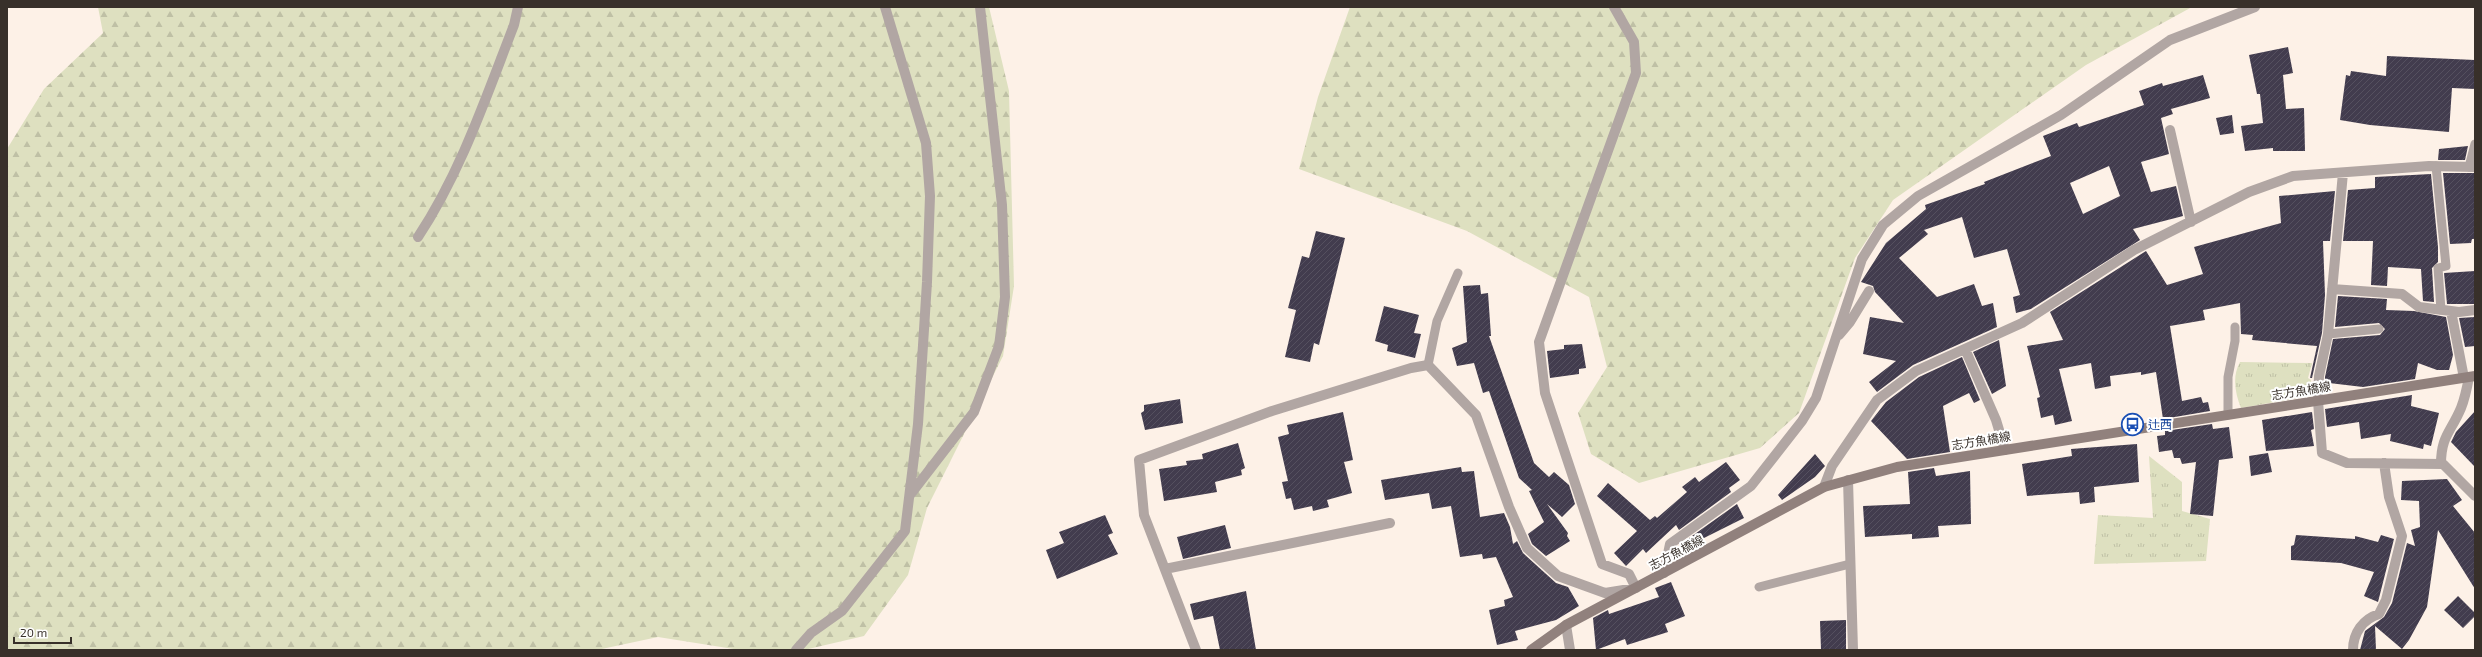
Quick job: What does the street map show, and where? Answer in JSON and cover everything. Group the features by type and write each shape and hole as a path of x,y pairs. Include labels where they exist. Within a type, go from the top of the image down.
{"main road":[{"name":"志方魚橋線","path":"1531,650 1566,625 1824,487 1848,480 1897,467 2470,377"}],"street":[{"path":"418,236 436,209 462,158 514,25 518,7"},
{"path":"796,650 811,633 842,611 905,531 910,495 918,424 927,282 930,196 926,143 885,7"},
{"path":"910,495 974,412 999,346 1005,297 1002,205 980,7"},
{"path":"1196,650 1144,515 1139,460 1272,410 1411,368 1428,366 1476,415 1509,507 1527,548 1558,576 1605,592 1636,588 1629,574 1602,564 1545,392 1539,342 1636,73 1634,42 1614,7"},
{"path":"1664,573 1670,544 1751,486 1802,421 1816,398 1862,259 1883,225 1918,196 2061,115 2170,40 2255,7"},
{"path":"2170,130 2191,222"},
{"path":"1824,487 1832,466 1877,400 1916,371 2022,323 2134,250 2249,192 2294,176 2436,166 2472,167"},
{"path":"2343,173 2328,334 2319,376 2318,401 2322,453 2347,463 2444,464 2475,496"},
{"path":"2332,289 2402,294 2420,307 2446,310 2475,310"},
{"path":"1835,339 1850,322 1869,291"},
{"path":"2441,464 2441,448 2446,433 2460,409 2470,377 2446,310"},
{"path":"1965,349 1996,420 2005,450"},
{"path":"2353,650 2353,641 2359,628 2370,617 2379,614 2386,600 2402,536 2388,497 2384,463"},
{"path":"1848,480 1853,650"},
{"path":"1165,569 1390,523"},
{"path":"1566,625 1570,650"}],"lane":[{"path":"2472,167 2475,144"},
{"path":"2436,166 2446,266 2438,268 2446,310"},
{"path":"1428,366 1437,321 1458,273"},
{"path":"2228,415 2228,377 2235,341 2234,327"},
{"path":"2328,334 2380,329"},
{"path":"1759,587 1850,564"}],"green space":[{"path":"98,7 989,7 1009,91 1014,286 1003,356 927,508 908,575 864,636 804,650 740,650 658,637 597,650 7,650 7,149 44,89 103,33"},
{"path":"1350,7 2192,7 2086,65 1893,200 1855,258 1799,413 1760,448 1639,483 1591,454 1578,413 1607,367 1589,297 1467,231 1299,169 1318,97"},
{"path":"2240,362 2312,363 2308,378 2311,380 2309,396 2241,408 2235,385 2236,373"},
{"path":"2149,456 2182,482 2182,511 2210,519 2206,561 2094,564 2098,515 2153,518"}],"building":[{"path":"2288,47 2293,73 2283,75 2286,109 2304,108 2305,151 2273,151 2273,148 2245,151 2241,126 2263,123 2260,94 2257,94 2249,55"},
{"path":"2387,56 2475,60 2475,89 2452,88 2449,132 2370,125 2340,120 2346,75 2350,76 2351,71 2386,76"},
{"path":"2203,75 2210,98 2171,109 2173,114 2161,118 2169,154 2141,162 2151,192 2176,186 2183,216 2133,229 2140,240 2031,309 2016,313 2013,297 2020,295 2007,249 1974,258 1962,217 1924,230 1928,234 1899,258 1937,297 1974,284 1982,306 1993,303 1997,327 1913,365 1877,392 1869,382 1896,361 1863,354 1870,317 1904,323 1875,292 1873,286 1861,282 1886,243 1926,209 1925,205 1985,184 1984,182 2051,156 2043,136 2077,123 2079,127 2144,105 2139,91 2162,83 2163,86","holes":["2109,166 2120,196 2083,214 2070,183"]},
{"path":"2232,115 2234,133 2220,135 2216,118"},
{"path":"2468,146 2465,160 2438,160 2439,149"},
{"path":"2443,173 2475,173 2475,239 2472,239 2471,243 2450,244"},
{"path":"2431,174 2438,247 2438,262 2432,268 2434,302 2423,301 2421,269 2388,267 2387,286 2371,285 2373,241 2343,241 2348,190 2375,188 2375,177"},
{"path":"2335,191 2330,241 2323,241 2325,295 2322,333 2312,378 2310,378 2317,346 2252,340 2253,335 2241,334 2240,303 2203,310 2205,320 2170,326 2182,401 2201,397 2203,403 2208,402 2210,411 2163,419 2156,372 2141,375 2141,372 2110,376 2111,386 2095,389 2091,363 2059,369 2072,421 2055,425 2053,415 2041,418 2037,398 2040,397 2027,346 2063,340 2050,312 2146,251 2167,285 2203,274 2194,247 2281,223 2279,196"},
{"path":"1316,231 1345,238 1319,345 1314,343 1310,362 1285,357 1296,310 1288,308 1302,256 1309,258"},
{"path":"2475,271 2475,304 2447,304 2444,273"},
{"path":"1480,285 1481,294 1488,293 1491,336 1489,336 1534,463 1549,477 1554,472 1569,485 1575,504 1562,517 1547,504 1568,533 1567,536 1570,541 1546,556 1532,544 1528,534 1544,522 1529,491 1532,490 1519,478 1489,391 1483,393 1474,363 1457,366 1452,348 1467,342 1463,286"},
{"path":"2338,296 2387,299 2386,310 2414,311 2446,317 2453,355 2449,370 2437,370 2418,363 2415,379 2363,387 2329,383 2329,381 2325,380 2325,377 2333,339 2380,335 2385,329 2379,323 2335,327"},
{"path":"1384,306 1419,315 1414,333 1421,334 1415,358 1387,351 1388,345 1375,341"},
{"path":"2475,317 2475,346 2465,347 2459,318"},
{"path":"1999,340 2006,386 1992,394 1973,352"},
{"path":"1582,344 1586,368 1579,369 1579,374 1550,378 1547,351 1564,349 1564,345"},
{"path":"1962,357 1980,400 1974,403 1969,393 1943,406 1950,452 1907,459 1871,421 1886,402 1919,377"},
{"path":"2412,395 2411,406 2439,413 2431,446 2424,444 2423,449 2390,441 2391,434 2361,439 2359,422 2327,427 2325,409"},
{"path":"1180,399 1183,423 1145,430 1141,413 1144,411 1144,405"},
{"path":"2475,411 2475,467 2451,442 2456,432"},
{"path":"1343,412 1353,460 1344,462 1352,493 1327,500 1329,507 1313,511 1312,506 1294,510 1291,498 1286,499 1282,482 1288,481 1278,437 1289,434 1287,425"},
{"path":"2312,412 2314,429 2311,430 2314,446 2266,451 2262,420"},
{"path":"2212,424 2213,429 2229,427 2233,458 2219,460 2213,516 2190,514 2196,462 2182,464 2180,458 2174,458 2172,450 2159,452 2157,436 2165,435 2165,431"},
{"path":"1238,443 1245,468 1241,470 1242,475 1215,482 1217,492 1164,501 1159,469 1187,465 1186,461 1203,459 1202,454"},
{"path":"2137,444 2139,482 2094,487 2095,502 2080,504 2079,492 2027,496 2022,464 2072,456 2071,449"},
{"path":"2268,453 2272,472 2251,476 2249,456"},
{"path":"1815,454 1825,466 1815,477 1782,500 1778,495"},
{"path":"1726,462 1740,480 1729,488 1731,492 1679,530 1676,525 1646,553 1643,549 1626,566 1614,553 1637,531 1597,496 1608,483 1650,520 1655,516 1657,518 1687,492 1682,487 1695,477 1699,482"},
{"path":"1461,467 1462,472 1474,471 1480,517 1504,513 1510,527 1513,544 1517,541 1523,553 1556,583 1568,587 1579,606 1556,620 1515,631 1518,640 1497,645 1489,610 1505,606 1504,600 1513,597 1496,557 1483,559 1482,554 1460,557 1451,506 1432,509 1429,493 1385,500 1381,480"},
{"path":"1934,468 1936,476 1970,471 1971,524 1938,526 1939,537 1912,539 1912,534 1865,537 1863,506 1910,504 1908,472"},
{"path":"2447,479 2462,500 2453,506 2475,533 2475,589 2438,530 2427,607 2409,640 2402,649 2375,626 2376,650 2360,650 2365,631 2384,617 2392,603 2407,543 2415,546 2411,530 2420,527 2419,501 2401,500 2402,481"},
{"path":"1737,504 1744,518 1688,546 1685,541"},
{"path":"1105,515 1113,533 1108,535 1118,554 1057,579 1046,550 1064,543 1059,532"},
{"path":"1225,525 1231,548 1183,559 1177,537"},
{"path":"2296,535 2355,539 2355,536 2378,542 2381,535 2394,539 2378,602 2364,596 2374,572 2341,563 2291,560 2291,546 2294,545"},
{"path":"1671,582 1685,616 1665,624 1668,632 1627,645 1625,639 1596,650 1593,618 1608,610 1609,614 1659,597 1655,588"},
{"path":"1246,591 1256,650 1220,650 1213,616 1194,620 1190,604"},
{"path":"2458,596 2475,613 2475,616 2463,628 2444,610"},
{"path":"1846,620 1846,650 1821,650 1820,621"}],"place":[{"name":"辻西","path":"2133,424"}]}
